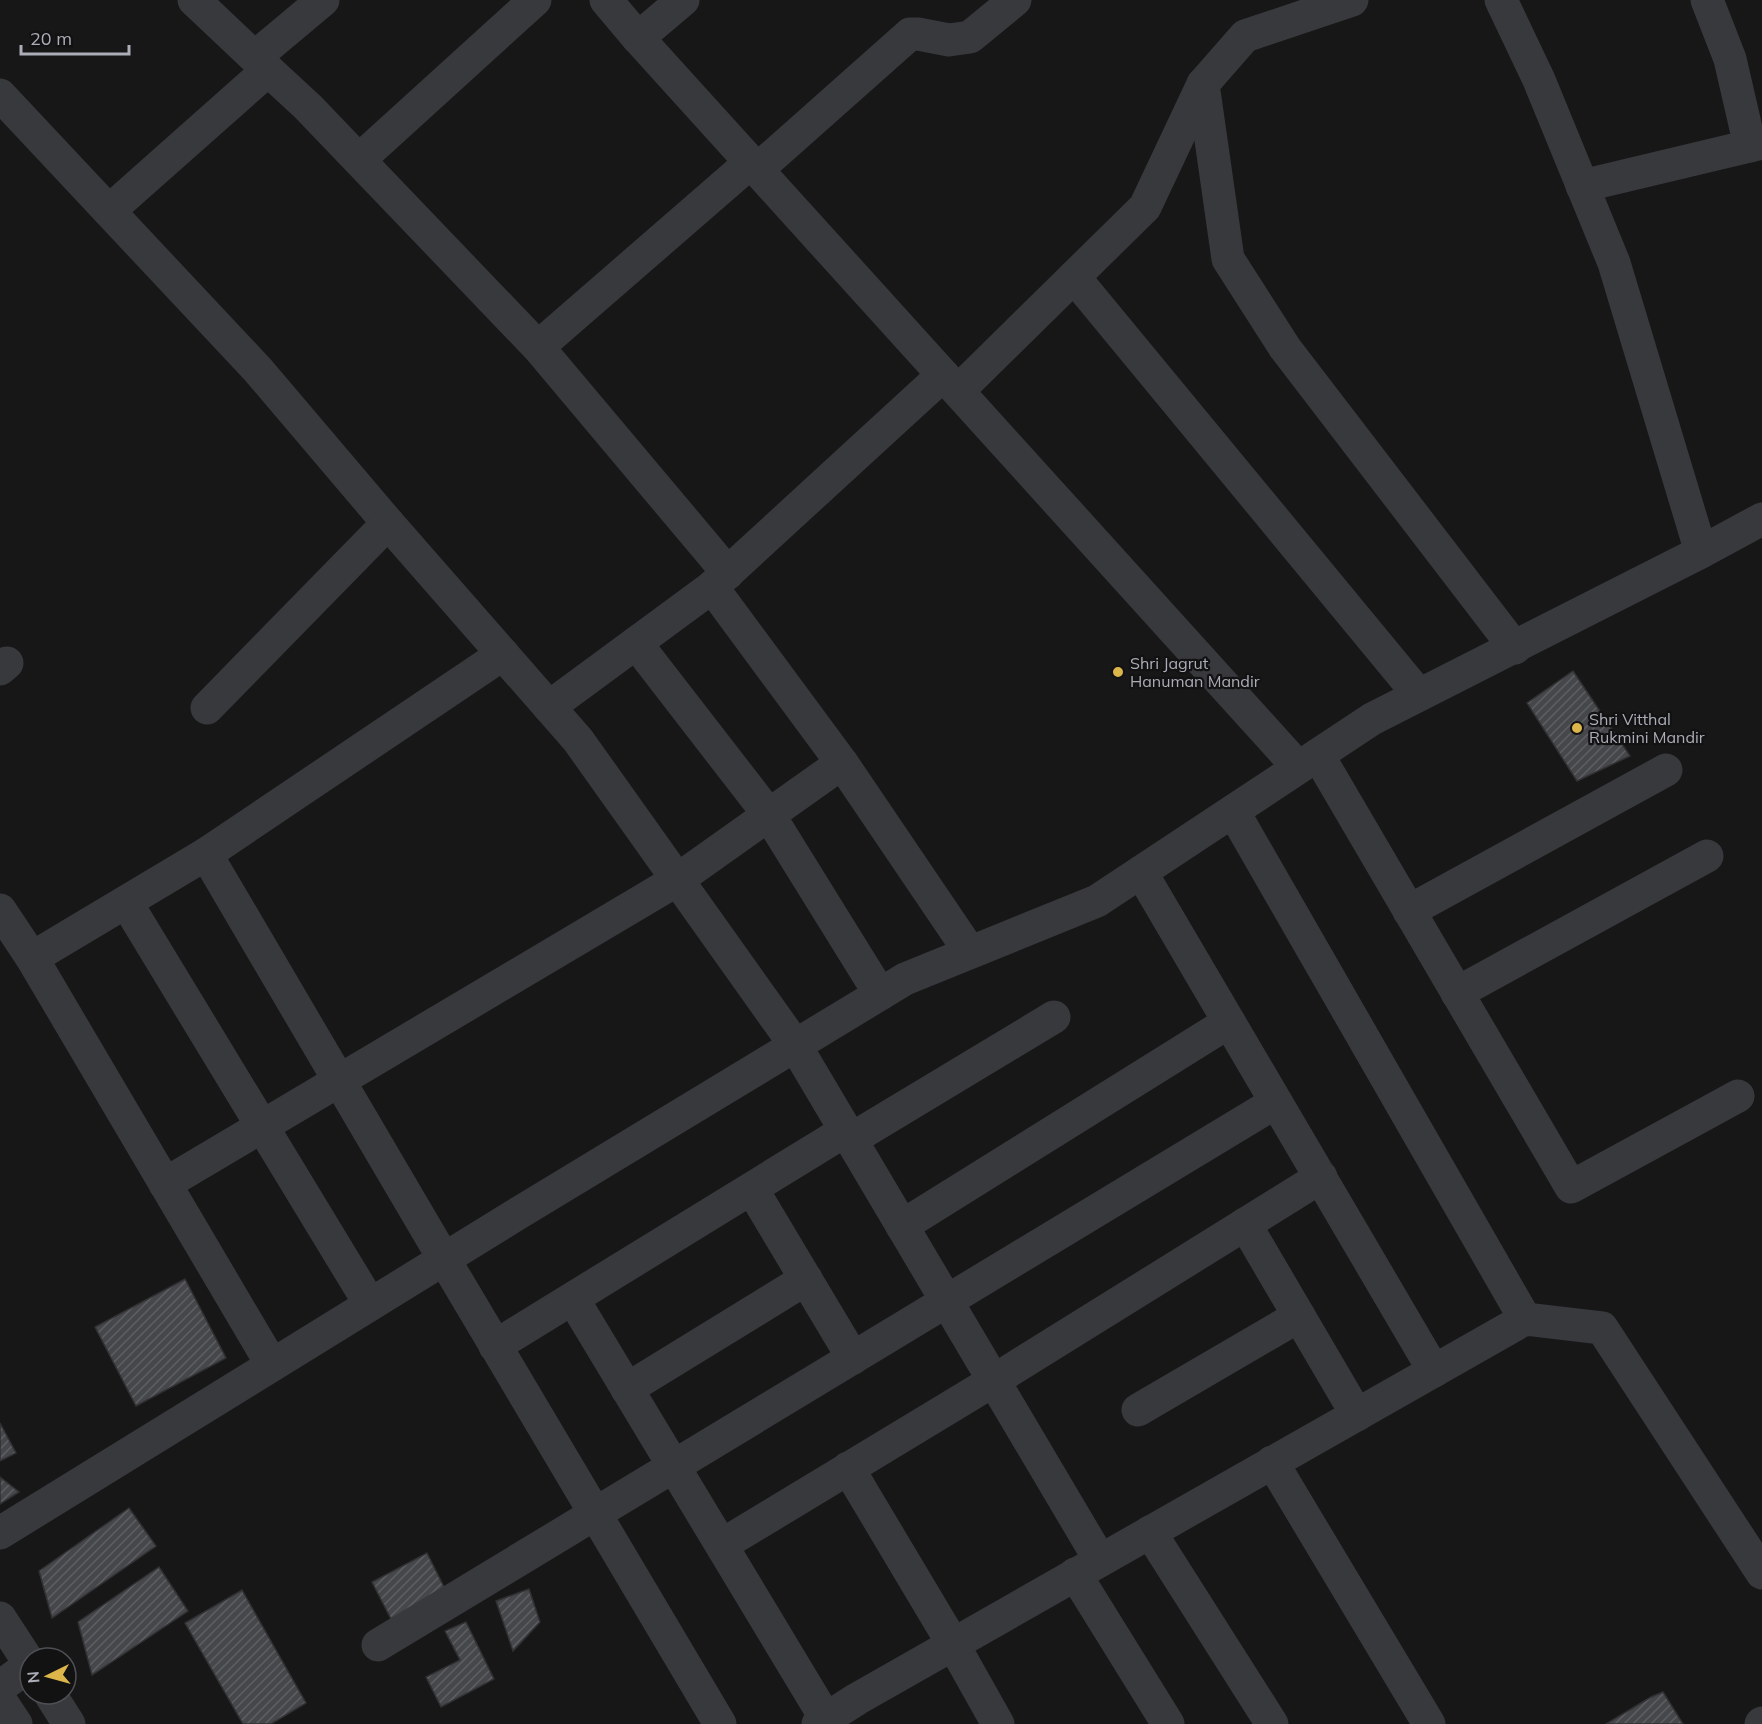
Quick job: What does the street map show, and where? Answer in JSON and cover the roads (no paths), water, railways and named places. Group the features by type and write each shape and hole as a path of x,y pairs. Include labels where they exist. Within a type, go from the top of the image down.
{"street":[{"path":"194,0 308,107 538,347 720,580 970,952"},
{"path":"109,211 262,64 323,0"},
{"path":"359,160 535,0"},
{"path":"606,0 951,383 1308,761 1409,911 1571,1187 1738,1096"},
{"path":"638,38 683,0"},
{"path":"538,347 910,34 949,40 970,37 1015,0"},
{"path":"549,706 720,580 1074,277 1145,207 1203,84 1245,36 1352,0"},
{"path":"1501,0 1539,80 1614,263 1701,552"},
{"path":"1582,186 1756,144 1730,58 1707,0"},
{"path":"1203,84 1228,259 1285,348 1515,648"},
{"path":"0,94 258,370 578,740 795,1046 993,1380 1168,1724"},
{"path":"1074,277 1419,695"},
{"path":"0,1533 370,1304 905,979 1097,901 1372,719 1515,648 1762,519"},
{"path":"207,708 388,523"},
{"path":"636,643 769,815 880,994"},
{"path":"32,958 206,854 503,654"},
{"path":"165,1184 677,880 842,763"},
{"path":"1409,911 1666,770"},
{"path":"1233,811 1525,1319"},
{"path":"206,854 720,1724"},
{"path":"1457,993 1707,856"},
{"path":"1141,872 1434,1371"},
{"path":"126,902 370,1304"},
{"path":"0,910 32,958 272,1365"},
{"path":"495,1346 752,1189 1053,1017"},
{"path":"902,1226 1229,1022"},
{"path":"378,1645 1276,1102"},
{"path":"722,1545 1321,1177"},
{"path":"752,1189 852,1358"},
{"path":"1245,1224 1357,1415"},
{"path":"627,1389 806,1279"},
{"path":"573,1299 722,1545 822,1721 864,1712 953,1644 1525,1319 1602,1328 1762,1573"},
{"path":"1138,1410 1299,1316"},
{"path":"1272,1462 1428,1724"},
{"path":"848,1468 998,1724"},
{"path":"1150,1532 1272,1724"},
{"path":"0,1618 18,1646"},
{"path":"0,1687 18,1673"},
{"path":"0,1700 16,1724"},
{"path":"58,1706 69,1724"}],"place":[{"name":"Shri Jagrut Hanuman Mandir","path":"1118,672"},
{"name":"Shri Vitthal Rukmini Mandir","path":"1577,728"}]}
